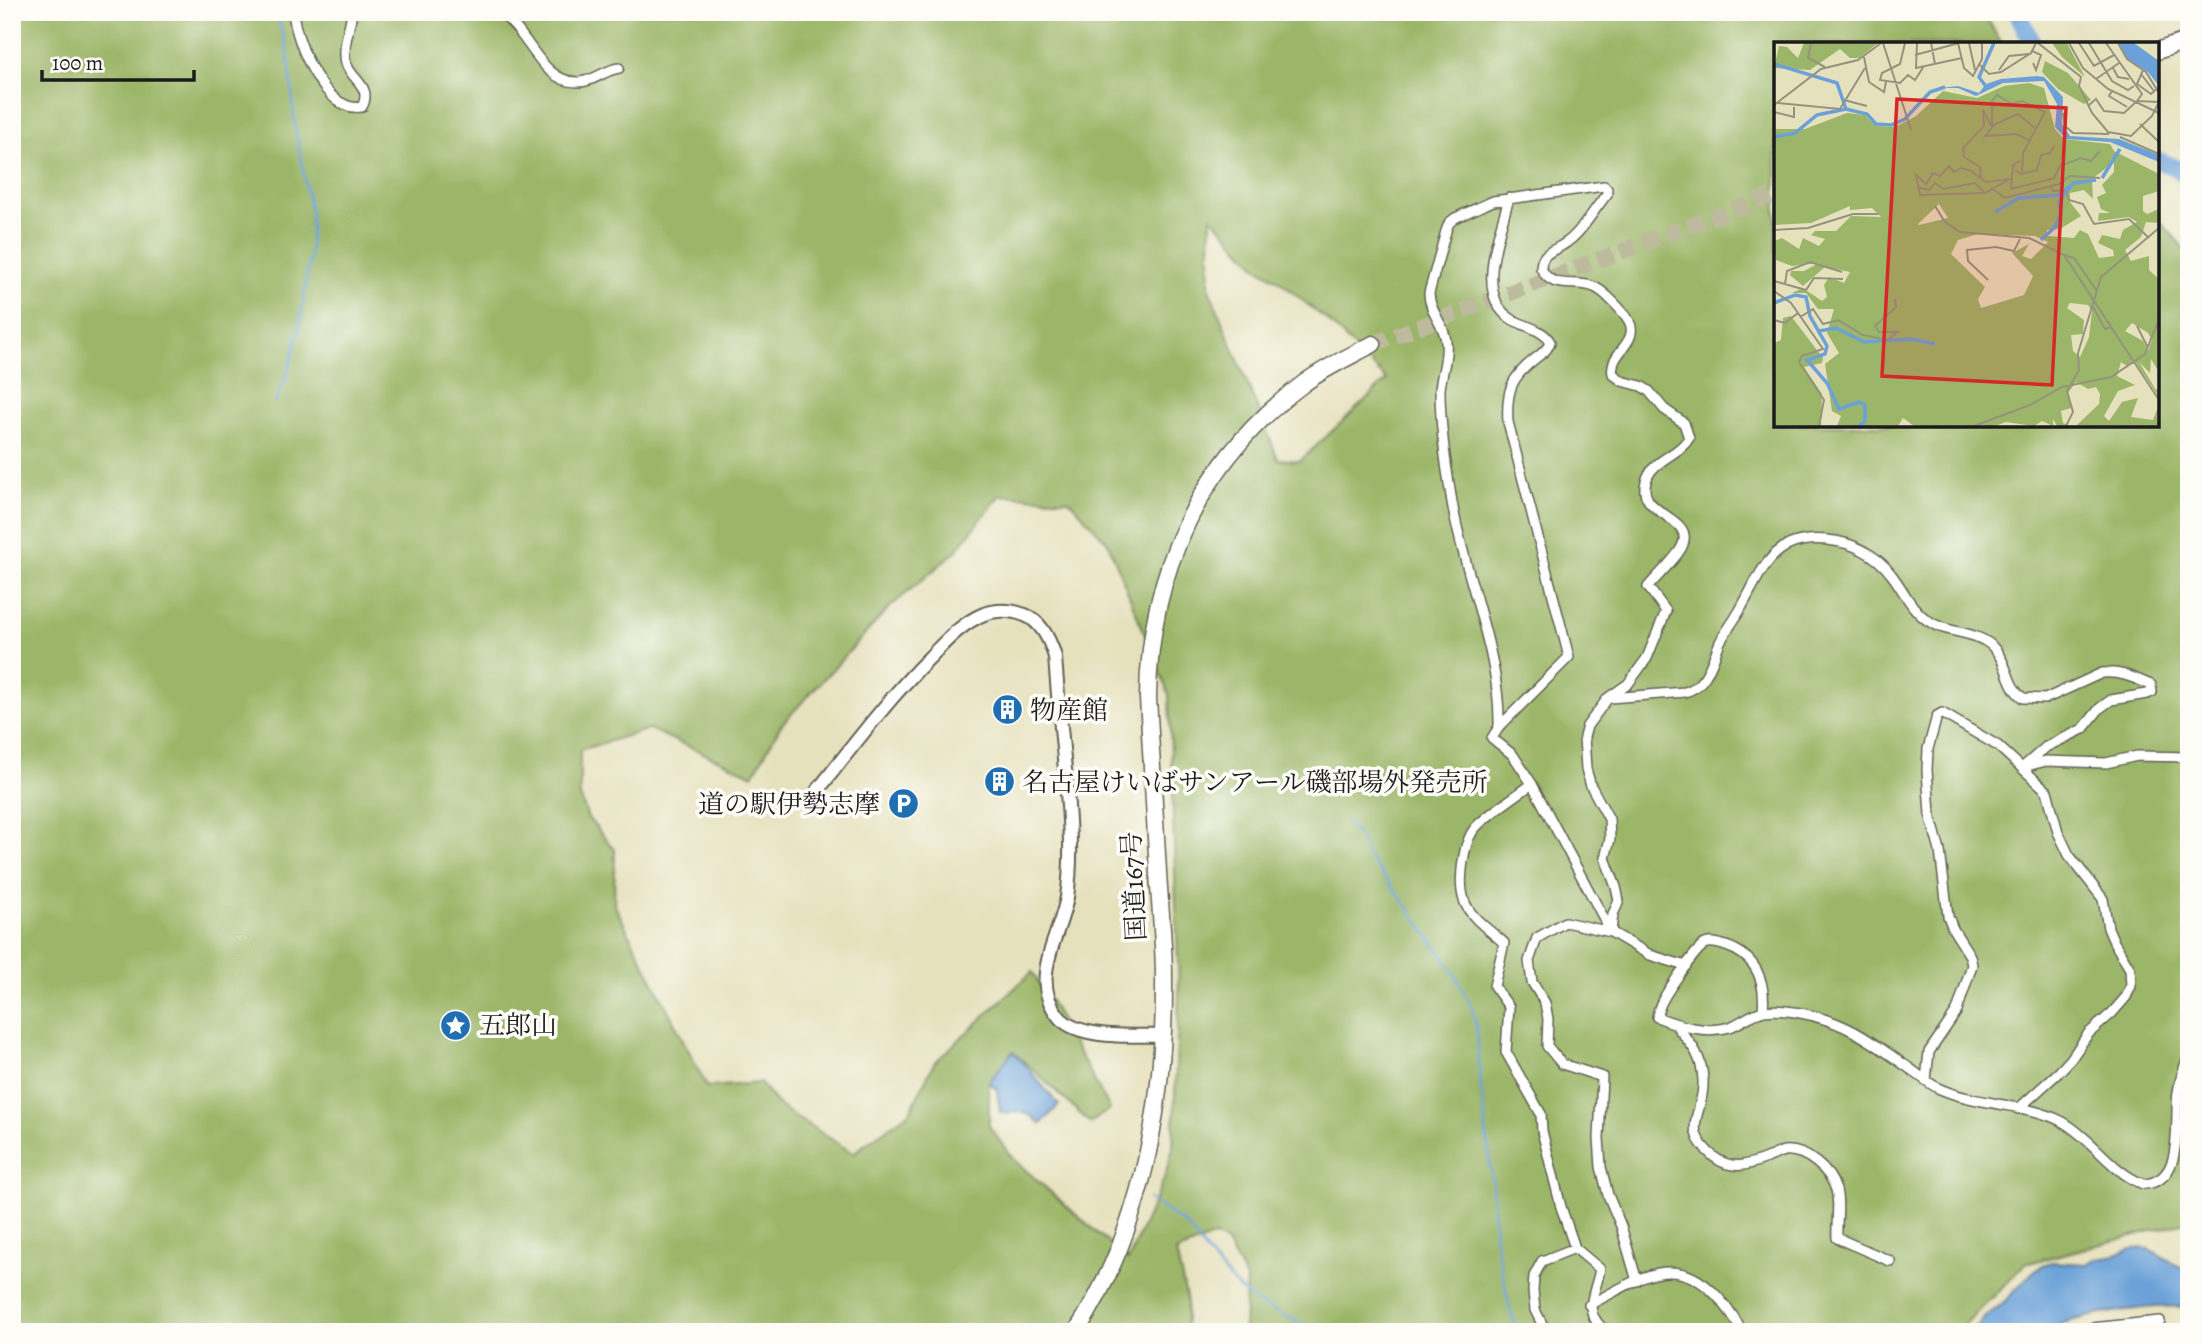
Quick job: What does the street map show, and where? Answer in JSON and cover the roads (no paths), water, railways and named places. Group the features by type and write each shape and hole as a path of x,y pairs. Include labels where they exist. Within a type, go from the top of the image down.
{"highway":[{"path":"2159,50 2189,40"},
{"name":"国道167号","path":"1076,1332 1121,1247 1143,1177 1157,1103 1163,1037 1164,976 1147,698 1151,636 1164,580 1172,554 1196,504 1228,456 1247,434 1265,415 1305,382 1373,344"}],"street":[{"path":"292,12 298,38 323,86 342,104 353,108 362,107 365,93 364,87 346,64 346,41 352,12"},
{"path":"498,12 518,29 541,63 558,78 571,82 588,81 610,69 619,68"},
{"path":"1499,727 1499,704 1491,658 1452,502 1440,404 1447,344 1445,334 1429,303 1429,293 1449,223 1455,218 1493,201 1598,186 1607,189 1607,194 1570,241 1545,254 1541,268 1549,279 1558,284 1588,285 1601,290 1628,318 1632,330 1612,365 1613,374 1622,381 1649,391 1664,409 1685,423 1689,433 1687,442 1658,464 1650,472 1646,482 1648,501 1653,508 1681,527 1685,536 1683,545 1648,586 1666,611 1663,621 1640,670 1628,684 1608,698 1587,726 1584,737 1586,769 1591,786 1609,819 1610,839 1605,858 1619,901 1613,914 1611,932"},
{"path":"1509,198 1497,246 1491,290 1506,316 1546,335 1550,342 1547,349 1516,376 1510,388 1508,422 1569,657 1499,727 1492,738 1513,755 1532,785 1611,932"},
{"path":"1608,698 1694,690 1705,677 1724,633 1771,558 1788,544 1799,541 1837,541 1857,547 1884,566 1925,619 1942,628 1979,638 1994,648 2004,662 2013,687 2023,698 2045,699 2102,673 2111,672 2119,672 2151,685 2152,692 2147,694 2111,700 2100,708 2083,729 2046,747 2022,768"},
{"path":"810,800 901,687 967,622 999,610 1016,612 1031,618 1051,643 1055,657 1072,846 1066,899 1044,977 1046,994 1062,1020 1077,1030 1163,1037"},
{"path":"1926,1080 1930,1052 1957,1011 1972,965 1970,956 1948,916 1940,851 1929,805 1928,749 1937,716 1942,713 1998,746 2046,792 2058,832 2069,855 2103,899 2113,942 2130,969 2131,986 2126,997 2088,1034 2059,1072 2018,1109"},
{"path":"2022,768 2046,761 2098,763 2137,756 2189,757"},
{"path":"1532,785 1475,828 1465,847 1462,871 1464,900 1478,920 1504,943 1494,986 1509,1007 1506,1052 1541,1114 1542,1131 1558,1196 1575,1248 1600,1269 1590,1305 1594,1322 1607,1332"},
{"path":"1637,1281 1601,1167 1598,1138 1602,1077 1562,1063 1547,1046 1548,1019 1545,1003 1532,982 1529,961 1537,938 1564,922 1611,932 1650,955 1686,966"},
{"path":"1763,1011 1762,983 1749,958 1728,946 1709,943 1704,945 1686,966 1660,1005 1657,1017 1697,1029 1710,1030 1730,1027 1763,1011 1794,1012 1846,1027 1871,1041 1936,1087 1956,1096 2039,1113 2065,1123 2112,1165 2143,1184 2151,1184 2165,1176 2171,1164 2176,1143 2178,1093 2189,1055"},
{"path":"1674,1023 1696,1049 1703,1081 1694,1132 1698,1140 1715,1157 1731,1166 1751,1165 1785,1151 1817,1162 1829,1174 1836,1191 1837,1238 1890,1261"},
{"path":"1546,1332 1535,1310 1534,1276 1542,1261 1575,1248"},
{"path":"1590,1305 1661,1272 1680,1272 1694,1276 1708,1286 1726,1305 1742,1332"},
{"path":"2076,1332 2160,1321"}],"water":[{"path":"1013,1051 1059,1105 1041,1124 1030,1115 1017,1111 1008,1114 1000,1112 997,1090 989,1082"},
{"path":"2131,1249 2148,1249 2189,1273 2189,1308 2164,1307 2116,1312 2070,1321 2037,1332 1972,1332 2043,1265 2051,1262 2086,1264"}],"waterway":[{"path":"275,12 286,43 294,120 311,215 310,256 299,329 288,373 275,403"},
{"path":"2017,12 2032,42"},
{"path":"2159,161 2177,168 2189,177"},
{"path":"1347,821 1367,855 1450,966 1472,1007 1492,1180 1495,1240 1511,1314 1518,1332"},
{"path":"1149,1199 1186,1225 1239,1289 1257,1303 1319,1332"},
{"path":"1431,1332 1455,1329 1461,1332"}],"tunnel":[{"path":"1373,344 1774,195"}],"place":[{"name":"物産館","path":"1007,710"},
{"name":"名古屋けいばサンアール磯部場外発売所","path":"999,782"},
{"name":"道の駅伊勢志摩","path":"903,804"},
{"name":"五郎山","path":"456,1025"}]}
